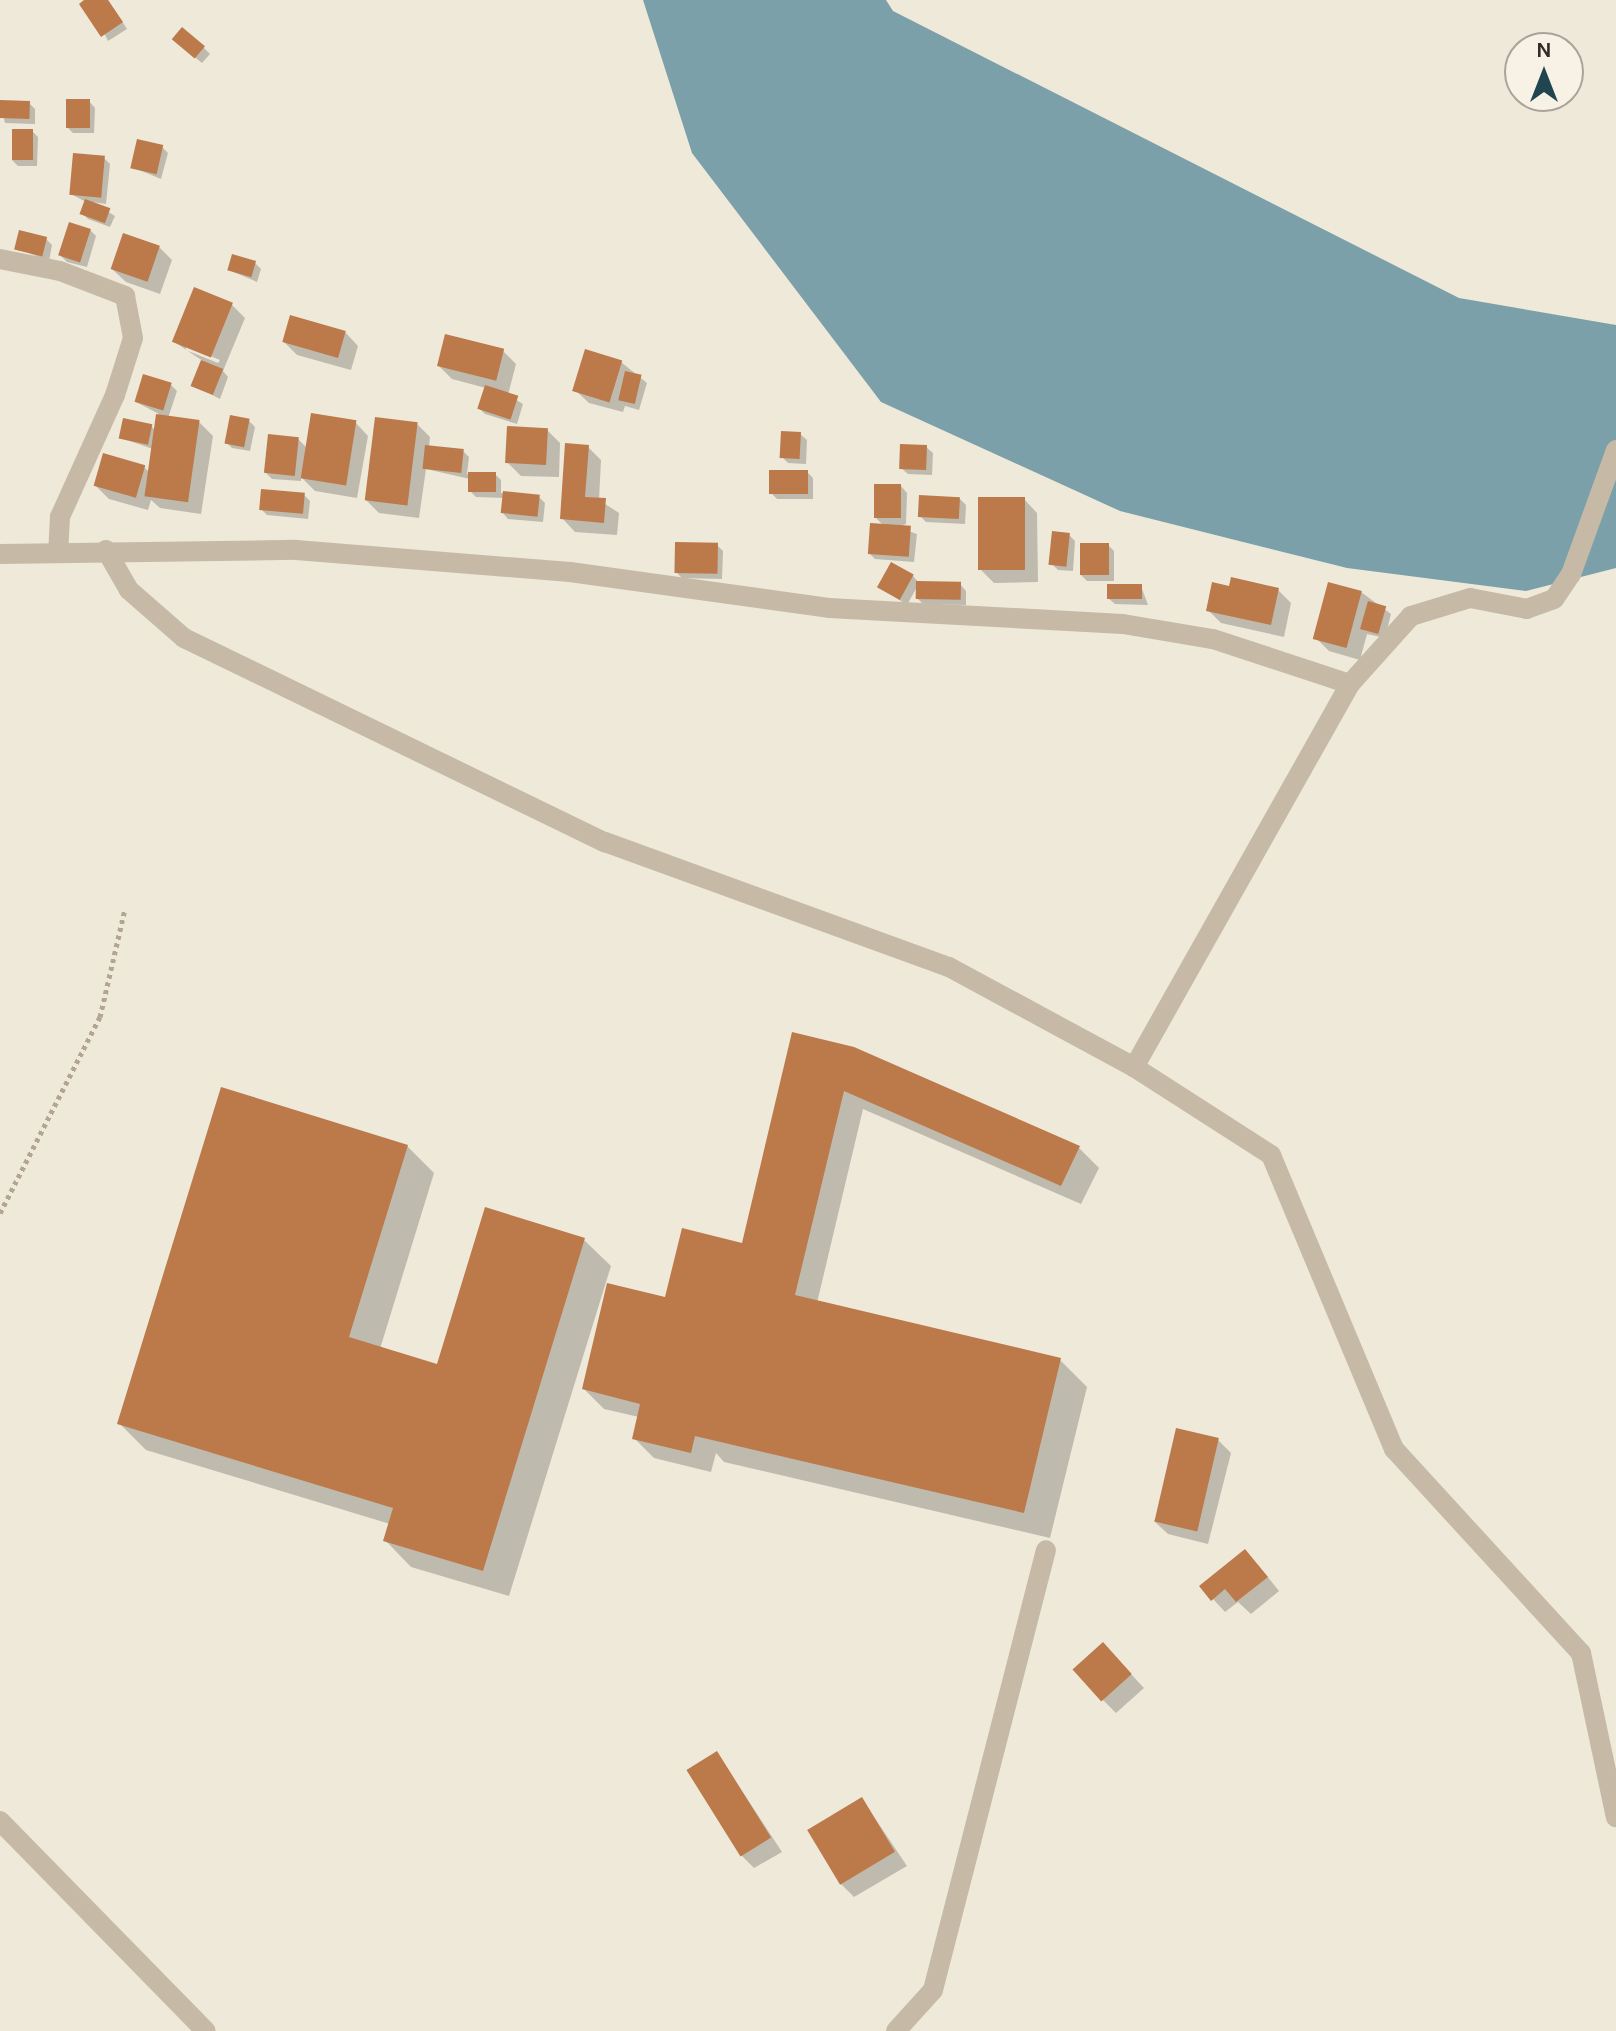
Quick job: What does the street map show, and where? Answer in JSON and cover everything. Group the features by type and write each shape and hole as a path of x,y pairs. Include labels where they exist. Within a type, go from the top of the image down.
{"street":[{"path":"0,259 60,271 125,296 133,338 115,395 60,517 58,550"},
{"path":"1134,1067 1350,684 1411,616 1470,598 1527,609 1554,599 1571,574 1597,491 1616,450"},
{"path":"0,554 58,550 296,550 570,572 829,608 1123,624 1213,639 1350,684"},
{"path":"106,550 129,590 184,638 605,842 949,967 1134,1067 1271,1155 1394,1449 1581,1653 1616,1817"},
{"path":"896,2031 933,1990 1046,1550"},
{"path":"0,1821 206,2031"}],"path":[{"path":"0,1213 100,1017 125,909"}],"water":[{"path":"643,0 886,0 893,11 1459,298 1616,325 1616,568 1526,591 1347,568 1120,511 881,402 692,153"}],"building":[{"path":"84,0 108,0 123,22 101,37 79,4"},
{"path":"182,27 205,46 195,59 172,39"},
{"path":"66,99 90,99 90,128 66,128"},
{"path":"0,100 30,101 29,119 0,118"},
{"path":"12,129 33,129 33,160 12,160"},
{"path":"137,139 163,145 157,174 130,168"},
{"path":"73,153 105,156 101,198 69,195"},
{"path":"85,199 110,208 105,223 80,214"},
{"path":"69,222 91,229 80,262 58,255"},
{"path":"19,230 47,237 42,256 14,249"},
{"path":"123,233 160,246 148,282 111,269"},
{"path":"232,254 256,261 251,277 227,270"},
{"path":"194,287 233,303 211,357 172,342"},
{"path":"290,315 346,331 338,358 282,342"},
{"path":"445,334 504,349 496,381 437,366"},
{"path":"585,349 622,360 609,402 572,391"},
{"path":"201,360 223,369 213,395 191,386"},
{"path":"625,371 642,375 635,404 618,400"},
{"path":"143,374 172,383 163,411 135,402"},
{"path":"485,385 518,396 511,420 477,409"},
{"path":"311,413 356,420 346,485 301,478"},
{"path":"156,414 200,420 188,502 144,496"},
{"path":"230,415 250,419 244,447 224,443"},
{"path":"375,417 418,422 407,506 365,500"},
{"path":"123,418 152,424 148,445 119,439"},
{"path":"507,426 548,428 546,465 505,463"},
{"path":"781,431 801,432 800,459 780,458"},
{"path":"268,434 299,437 295,476 264,473"},
{"path":"565,443 589,445 585,497 606,498 604,523 560,519"},
{"path":"900,444 927,445 926,470 899,469"},
{"path":"425,445 464,449 461,473 422,469"},
{"path":"103,453 145,465 136,498 94,486"},
{"path":"769,470 808,470 808,494 769,494"},
{"path":"468,472 496,472 496,492 468,492"},
{"path":"874,484 901,484 901,518 874,518"},
{"path":"261,489 305,493 303,514 259,510"},
{"path":"503,491 540,495 537,517 501,513"},
{"path":"919,495 960,497 959,519 918,517"},
{"path":"978,497 1025,497 1025,570 978,570"},
{"path":"870,523 911,526 909,557 868,554"},
{"path":"1052,531 1070,533 1066,567 1048,565"},
{"path":"675,542 718,543 717,574 674,573"},
{"path":"1080,543 1109,543 1109,575 1080,575"},
{"path":"891,562 914,575 900,600 877,587"},
{"path":"1231,577 1279,588 1271,625 1206,611 1212,582 1229,586"},
{"path":"916,581 961,582 961,600 916,599"},
{"path":"1328,582 1362,591 1347,648 1313,639"},
{"path":"1107,584 1142,584 1142,599 1107,599"},
{"path":"1368,601 1386,606 1378,634 1360,629"},
{"path":"792,1032 854,1047 1080,1146 1061,1186 844,1091 795,1295 1061,1358 1024,1513 695,1436 691,1453 632,1439 640,1404 582,1389 607,1283 665,1297 682,1228 742,1243"},
{"path":"221,1087 408,1145 349,1337 437,1364 485,1207 585,1238 483,1571 383,1541 393,1508 117,1424"},
{"path":"1176,1428 1219,1438 1197,1531 1154,1522"},
{"path":"1245,1549 1268,1577 1236,1602 1225,1589 1211,1601 1199,1586"},
{"path":"1103,1642 1132,1674 1101,1701 1073,1669"},
{"path":"717,1751 771,1838 741,1857 686,1770"},
{"path":"862,1797 895,1852 840,1885 807,1830"}]}
